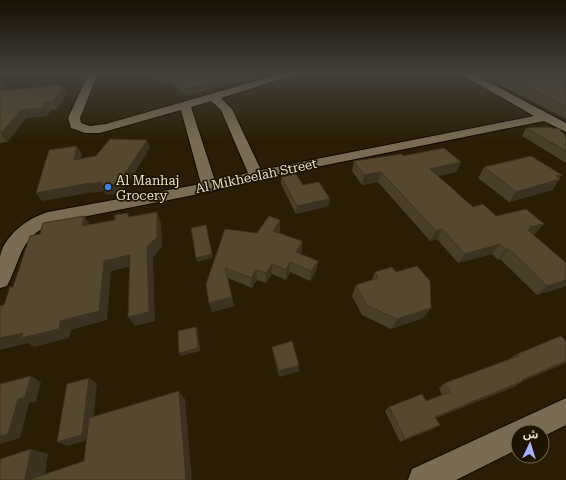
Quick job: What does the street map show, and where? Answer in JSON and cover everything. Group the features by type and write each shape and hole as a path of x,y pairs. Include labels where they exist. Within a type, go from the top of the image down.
{"street":[{"path":"84,95 74,118 75,125 92,130 103,129 222,95"},
{"path":"505,95 566,128"},
{"path":"213,98 226,109 256,175"},
{"path":"185,105 209,187"},
{"name":"Al Mikheelah Street","path":"0,280 18,239 27,230 39,222 58,216 209,187 256,175 545,117"},
{"path":"539,424 566,411"},
{"path":"423,480 510,438"}],"building":[{"path":"0,95 57,95 53,102 46,102 42,108 21,110 0,134"},
{"path":"543,95 566,95 566,107"},
{"path":"547,127 559,129 565,135 566,151 526,128"},
{"path":"110,139 147,140 121,180 116,181 115,184 102,186 102,182 90,183 36,193 49,150 77,146 74,160 96,156"},
{"path":"444,148 461,162 430,169 473,207 483,204 496,216 526,209 544,224 529,227 531,229 528,230 566,263 566,280 547,286 509,249 506,250 500,244 465,254 442,229 436,231 381,172 364,175 354,161 402,154 403,156"},
{"path":"531,156 562,175 556,176 560,179 516,192 484,167"},
{"path":"296,174 303,185 319,182 330,199 297,206 281,177"},
{"path":"157,212 157,237 147,247 149,312 128,317 130,255 104,261 99,311 60,321 59,329 21,338 23,333 0,338 0,306 4,305 10,287 13,287 30,236 40,234 43,223 84,216 82,226 115,220 115,215 128,213 128,217"},
{"path":"269,216 280,220 273,231 302,241 296,252 318,261 311,271 290,262 286,270 272,264 266,273 256,270 251,278 225,268 232,297 209,303 206,284 225,229 257,233"},
{"path":"206,225 212,254 196,258 191,228"},
{"path":"417,266 430,281 431,308 397,319 366,305 356,285 378,278 375,272 392,267 396,272"},
{"path":"196,327 198,348 179,353 178,331"},
{"path":"561,336 566,341 566,361 522,380 523,381 435,417 440,425 405,439 389,407 422,394 426,401 450,392 445,383 519,356 517,354"},
{"path":"292,341 299,365 279,371 272,347"},
{"path":"31,376 25,397 18,399 8,434 0,436 0,384"},
{"path":"89,378 82,435 57,442 67,384"},
{"path":"179,391 186,480 28,480 84,461 89,418"},
{"path":"31,449 25,480 0,480 0,459"}],"place":[{"name":"Al Manhaj Grocery","path":"108,187"}]}
